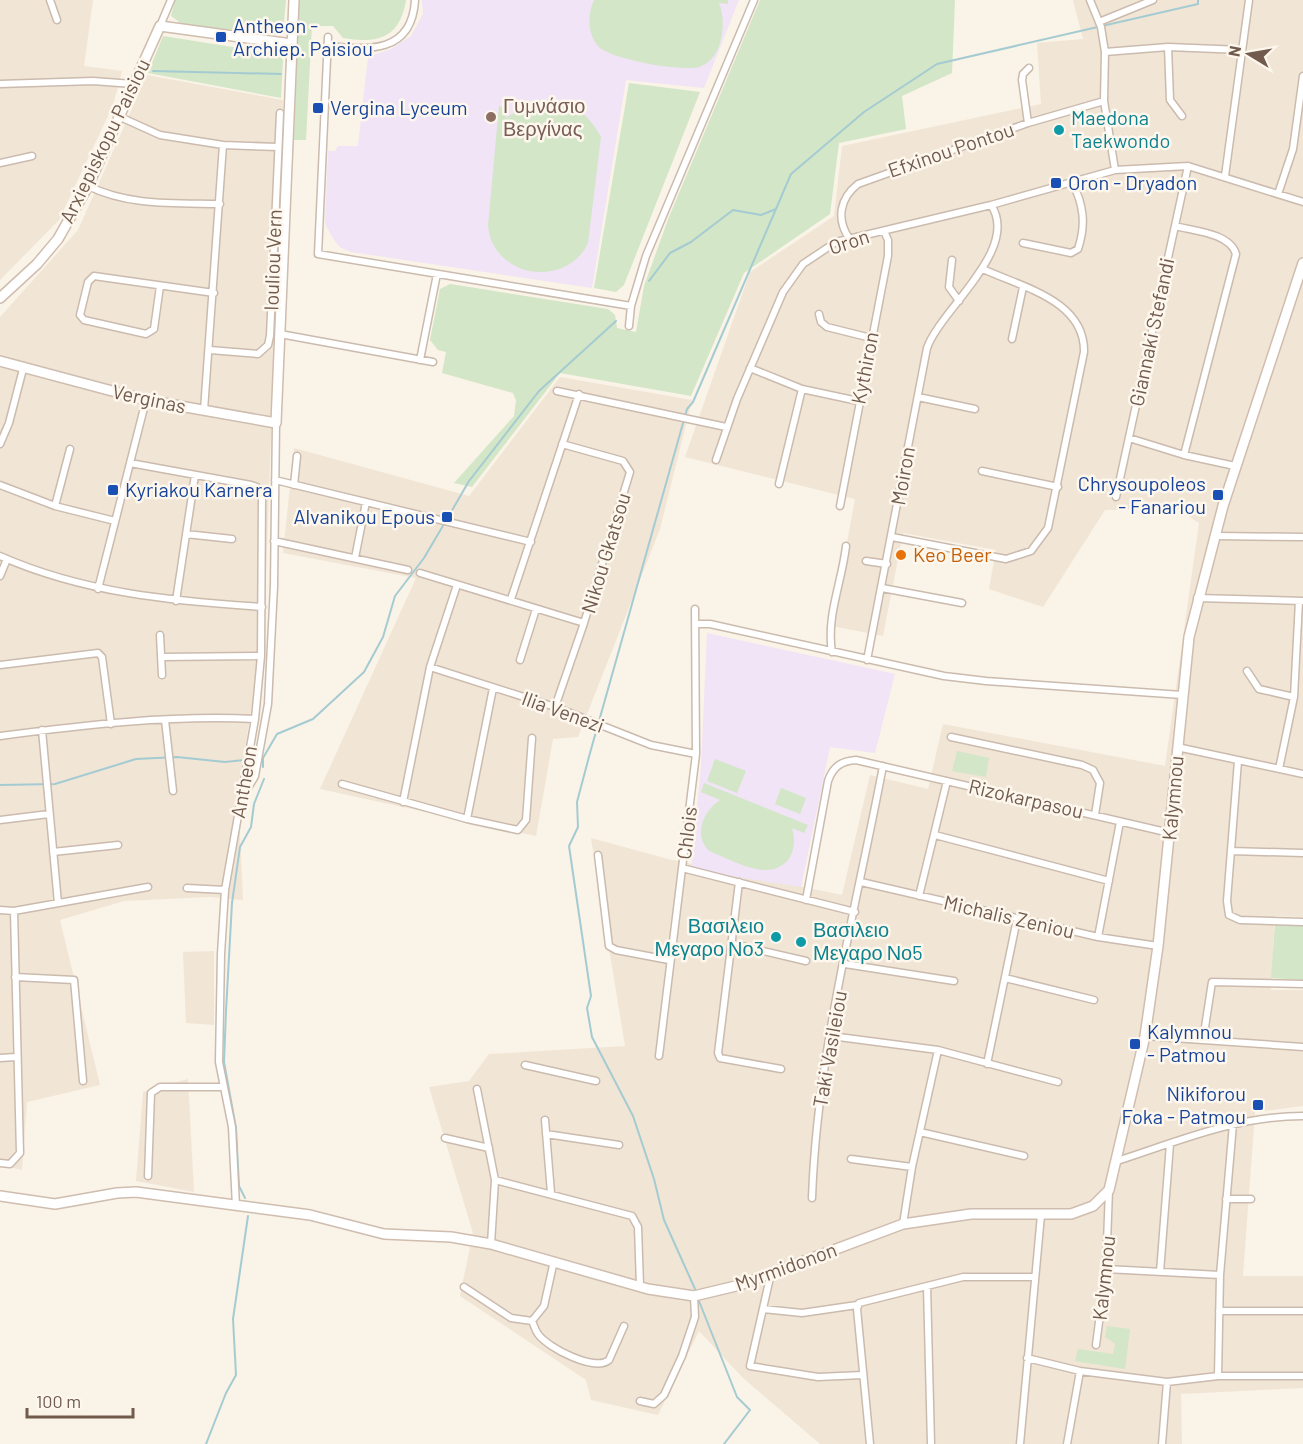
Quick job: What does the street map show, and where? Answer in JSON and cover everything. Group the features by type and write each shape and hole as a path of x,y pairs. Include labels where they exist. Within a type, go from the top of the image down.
{"street":[{"path":"50,0 57,20"},
{"name":"Arxiepiskopu Paisiou","path":"0,298 47,253 88,186 117,116 171,0"},
{"path":"248,788 257,764 268,704 276,423 294,0"},
{"path":"328,46 365,50 387,45 408,26 415,0"},
{"path":"629,326 631,306 646,256 754,0"},
{"path":"1089,0 1100,24 1105,52 1104,101 1115,170"},
{"path":"1100,24 1153,0"},
{"path":"1225,176 1249,0"},
{"path":"160,26 292,44"},
{"path":"328,37 318,254 631,306"},
{"path":"1105,52 1168,47 1242,50"},
{"path":"1168,47 1170,100 1182,116"},
{"path":"1028,123 1022,80 1023,74 1029,68"},
{"path":"1278,194 1293,149 1303,76"},
{"path":"0,84 93,81 133,84"},
{"name":"Efxinou Pontou","path":"849,238 843,229 842,206 846,195 858,184 1028,123 1104,101"},
{"name":"Iouliou Vern","path":"210,350 258,354 268,345 280,113"},
{"path":"117,116 160,135 223,145 278,147"},
{"path":"204,410 223,145"},
{"path":"0,163 32,156"},
{"name":"Oron","path":"716,460 726,427 779,300 796,272 817,253 849,238 991,205 1115,170 1188,166 1303,202"},
{"name":"Giannaki Stefandi","path":"1116,497 1188,166"},
{"path":"1023,243 1071,252 1078,249 1084,211 1080,196 1072,182"},
{"path":"88,186 110,196 132,201 220,204"},
{"name":"Moiron","path":"867,660 930,339 941,320 959,301 983,269 995,232 996,215 991,205"},
{"path":"1176,226 1223,239 1232,244 1236,254 1184,455"},
{"name":"Kythiron","path":"840,506 858,400 888,256 888,240 884,231"},
{"path":"952,260 949,287 959,301"},
{"name":"Kalymnou","path":"1096,1345 1107,1269 1109,1190 1145,1036 1158,946 1189,637 1197,598 1235,466 1303,263"},
{"path":"892,537 999,559 1019,557 1031,551 1045,534 1058,487 1084,352 1084,338 1077,321 1062,306 983,269"},
{"path":"420,360 437,274"},
{"path":"160,286 154,329 146,334 84,320 80,315 88,282 92,277 214,292"},
{"path":"1012,339 1023,287"},
{"path":"819,314 821,322 827,327 871,338"},
{"path":"280,334 433,362"},
{"name":"Verginas","path":"0,361 146,400 276,423"},
{"path":"750,368 802,389 858,400"},
{"path":"0,444 9,423 23,369"},
{"path":"778,484 802,389"},
{"path":"557,391 726,427"},
{"path":"512,599 579,394"},
{"path":"918,397 975,409"},
{"path":"98,589 146,400"},
{"path":"1129,438 1184,455 1235,466"},
{"name":"Nikou Gkatsou","path":"555,707 584,623 630,472 623,461 562,444"},
{"path":"55,506 70,449"},
{"path":"294,485 297,456"},
{"name":"Antheon","path":"130,463 251,485 260,491 263,545 261,656 255,719 225,890 219,1041 223,1087 232,1127 236,1206"},
{"path":"982,471 1058,487"},
{"path":"176,601 195,475"},
{"path":"275,480 531,542"},
{"path":"0,485 55,506 115,521"},
{"path":"355,558 366,502"},
{"path":"186,534 232,539"},
{"path":"1215,536 1303,537"},
{"path":"274,541 408,570"},
{"path":"832,652 829,634 831,617 842,579 846,546"},
{"path":"0,556 98,589 176,601 262,607"},
{"path":"0,576 7,559"},
{"path":"866,561 887,564"},
{"path":"420,573 512,599 536,609 584,623"},
{"path":"403,802 429,667 457,585"},
{"path":"882,588 962,603"},
{"path":"1197,598 1301,601 1300,660 1279,769"},
{"path":"520,660 536,609"},
{"name":"Chlois","path":"659,1056 696,754 697,624 695,609"},
{"path":"697,624 710,624 867,660 986,681 1182,695"},
{"path":"160,634 162,675"},
{"path":"0,665 98,653 102,657 111,724"},
{"path":"161,657 261,656"},
{"name":"Ilia Venezi","path":"429,667 555,707 651,745 696,754"},
{"path":"1247,671 1259,689 1294,697"},
{"path":"467,819 493,688"},
{"path":"0,736 42,730 208,717 255,719"},
{"path":"165,720 173,791"},
{"path":"42,730 58,903"},
{"path":"951,737 1082,765 1093,771 1100,783 1095,815"},
{"path":"342,784 514,830 523,826 526,820 532,738"},
{"path":"1177,747 1303,774"},
{"name":"Rizokarpasou","path":"806,900 828,781 832,770 852,760 1170,833"},
{"path":"1238,761 1227,910 1229,915 1240,920 1303,922"},
{"name":"Taki Vasileiou","path":"812,1198 814,1155 831,1036 883,766"},
{"path":"919,896 947,781"},
{"path":"0,820 49,814"},
{"path":"1098,937 1120,822"},
{"path":"935,835 1108,881"},
{"path":"53,852 118,845"},
{"path":"1231,851 1303,853"},
{"path":"598,855 609,945 616,950 669,960"},
{"path":"682,868 855,912"},
{"path":"739,882 718,1053 720,1058 781,1069"},
{"name":"Michalis Zeniou","path":"861,882 1098,937 1158,946"},
{"path":"0,910 14,911 148,887"},
{"path":"187,888 225,890"},
{"path":"0,1163 10,1164 20,1153 14,911"},
{"path":"987,1064 1017,919"},
{"path":"733,944 806,961"},
{"path":"845,964 954,981"},
{"path":"15,977 74,980 83,1081"},
{"path":"1005,978 1094,1000"},
{"path":"1203,1040 1212,982 1303,984"},
{"path":"831,1036 938,1050 1058,1082"},
{"path":"1145,1036 1303,1047"},
{"path":"903,1224 912,1167 938,1050"},
{"path":"0,1058 16,1057"},
{"path":"525,1065 596,1081"},
{"path":"148,1176 151,1094 160,1088 223,1087"},
{"path":"477,1089 495,1179 491,1244"},
{"path":"1117,1161 1233,1124 1270,1116 1303,1116"},
{"path":"545,1120 551,1193"},
{"path":"1218,1376 1220,1275 1233,1124"},
{"path":"920,1132 1024,1156"},
{"path":"546,1134 620,1145"},
{"path":"445,1138 489,1148"},
{"path":"1160,1272 1170,1144"},
{"path":"851,1159 912,1167"},
{"path":"495,1179 626,1214 636,1220 639,1227 640,1286"},
{"name":"Myrmidonon","path":"0,1196 55,1204 117,1192 136,1192 310,1215 384,1234 459,1238 491,1244 640,1286 694,1296 740,1285 903,1224 971,1214 1071,1214 1086,1210 1099,1202 1109,1190"},
{"path":"1226,1199 1251,1199"},
{"path":"1020,1444 1041,1215"},
{"path":"532,1321 544,1306 554,1261"},
{"path":"1107,1269 1220,1275"},
{"path":"771,1273 750,1366 818,1377 863,1375"},
{"path":"763,1309 802,1313 857,1305 868,1299 963,1277 1035,1277"},
{"path":"927,1286 931,1444"},
{"path":"465,1287 511,1318 532,1321"},
{"path":"640,1401 654,1404 664,1395 693,1323 694,1296"},
{"path":"857,1305 870,1444"},
{"path":"1219,1311 1303,1311"},
{"path":"532,1321 538,1334 546,1341 587,1364 597,1366 605,1364 612,1357 624,1326"},
{"path":"1027,1359 1080,1371 1167,1382 1218,1376 1303,1376"},
{"path":"1068,1444 1080,1371"},
{"path":"1162,1444 1167,1382"}],"shaded area":[{"path":"0,0 93,0 84,66 122,71 113,105 59,220 0,280"},
{"name":"Γυμνάσιο Βεργίνας","path":"422,0 739,0 704,88 626,80 592,288 351,252 341,248 334,240 325,224 328,151 335,151 338,146 358,146 368,57 391,49 411,36 423,14"},
{"path":"1073,0 1303,0 1303,917 1275,916 1271,990 1303,990 1303,1106 1255,1112 1243,1276 1303,1276 1303,1388 1181,1394 1182,1444 820,1444 742,1377 699,1331 658,1415 591,1400 586,1380 460,1296 473,1233 429,1087 469,1081 489,1054 625,1046 591,838 668,859 842,895 870,775 928,789 943,724 1165,766 1199,523 1177,509 1105,510 1043,607 989,589 996,550 903,533 883,636 832,626 855,499 685,457 750,272 834,216 842,146 1041,104 1037,43 1083,39"},
{"path":"147,75 283,100 264,632 238,791 243,900 210,897 124,901 60,920 100,1085 27,1102 22,1170 0,1165 0,317 78,230"},
{"path":"560,377 692,400 660,529 578,737 553,739 536,836 320,789 416,578 283,553 294,448 469,496"},
{"path":"707,633 895,674 875,753 830,747 801,887 691,870 701,766"},
{"path":"214,951 214,1025 186,1023 183,952"},
{"path":"188,1079 194,1192 136,1181 143,1092"}],"green space":[{"path":"175,0 286,0 283,33 277,35 182,24 171,16"},
{"path":"299,0 406,0 399,23 385,36 377,39 343,38 333,26 312,26 306,140 294,140"},
{"path":"594,0 728,0 728,4 719,3 723,30 718,49 713,57 699,67 677,68 615,55 597,45 590,28"},
{"path":"760,0 955,0 952,73 902,96 906,129 839,143 830,214 744,273 691,396 560,373 472,487 454,483 514,416 516,400 513,393 442,373 446,352 438,350 430,340 440,289 450,284 608,309 615,315 617,328 636,332 644,286 669,217"},
{"path":"163,36 277,54 283,60 281,98 148,73"},
{"path":"629,83 700,92 624,285 616,292 594,288"},
{"path":"533,100 556,102 573,107 588,118 601,137 588,243 580,256 569,265 542,272 514,265 502,256 492,242 488,226 499,106 507,108 506,118"},
{"path":"957,751 989,758 986,777 952,771"},
{"path":"715,759 746,771 737,793 707,781"},
{"path":"704,783 808,825 804,833 792,828 794,845 788,860 780,867 761,870 739,864 709,851 702,838 702,824 709,810 720,800 701,792"},
{"path":"781,788 806,798 800,814 775,804"},
{"path":"1275,924 1303,925 1303,980 1271,978"},
{"path":"1107,1326 1130,1329 1125,1369 1075,1361 1078,1349 1113,1354 1115,1344 1105,1337"}],"waterway":[{"path":"695,1289 664,1220 654,1179 633,1116 592,1037 587,1008 591,996 569,846 578,827 577,802 590,753 687,409 693,402 791,174 864,112 937,64 1198,4 1198,0"},
{"path":"153,71 281,74"},
{"path":"649,281 670,253 691,242 733,210 761,215 776,209"},
{"path":"447,519 469,481 539,391 616,321"},
{"path":"0,785 55,784 136,759 177,757 225,762 263,758 277,734 313,719 364,672 383,637 395,596 424,558 444,524"},
{"path":"263,758 263,767"},
{"path":"245,1198 239,1186 236,1128 224,1062 226,1011 232,903 240,847 251,827 254,804 264,779"},
{"path":"206,1444 226,1393 236,1375 233,1319 248,1216"},
{"path":"699,1301 737,1397 750,1410 724,1444"}],"place":[{"name":"Antheon - Archiep. Paisiou","path":"221,37"},
{"name":"Vergina Lyceum","path":"318,108"},
{"name":"Γυμνάσιο Βεργίνας","path":"491,117"},
{"name":"Maedona Taekwondo","path":"1059,130"},
{"name":"Oron - Dryadon","path":"1056,183"},
{"name":"Kyriakou Karnera","path":"113,490"},
{"name":"Chrysoupoleos - Fanariou","path":"1218,495"},
{"name":"Alvanikou Epous","path":"447,517"},
{"name":"Keo Beer","path":"901,555"},
{"name":"Βασιλειο Μεγαρο Νο3","path":"776,937"},
{"name":"Βασιλειο Μεγαρο Νο5","path":"801,942"},
{"name":"Kalymnou - Patmou","path":"1135,1044"},
{"name":"Nikiforou Foka - Patmou","path":"1258,1105"}]}
